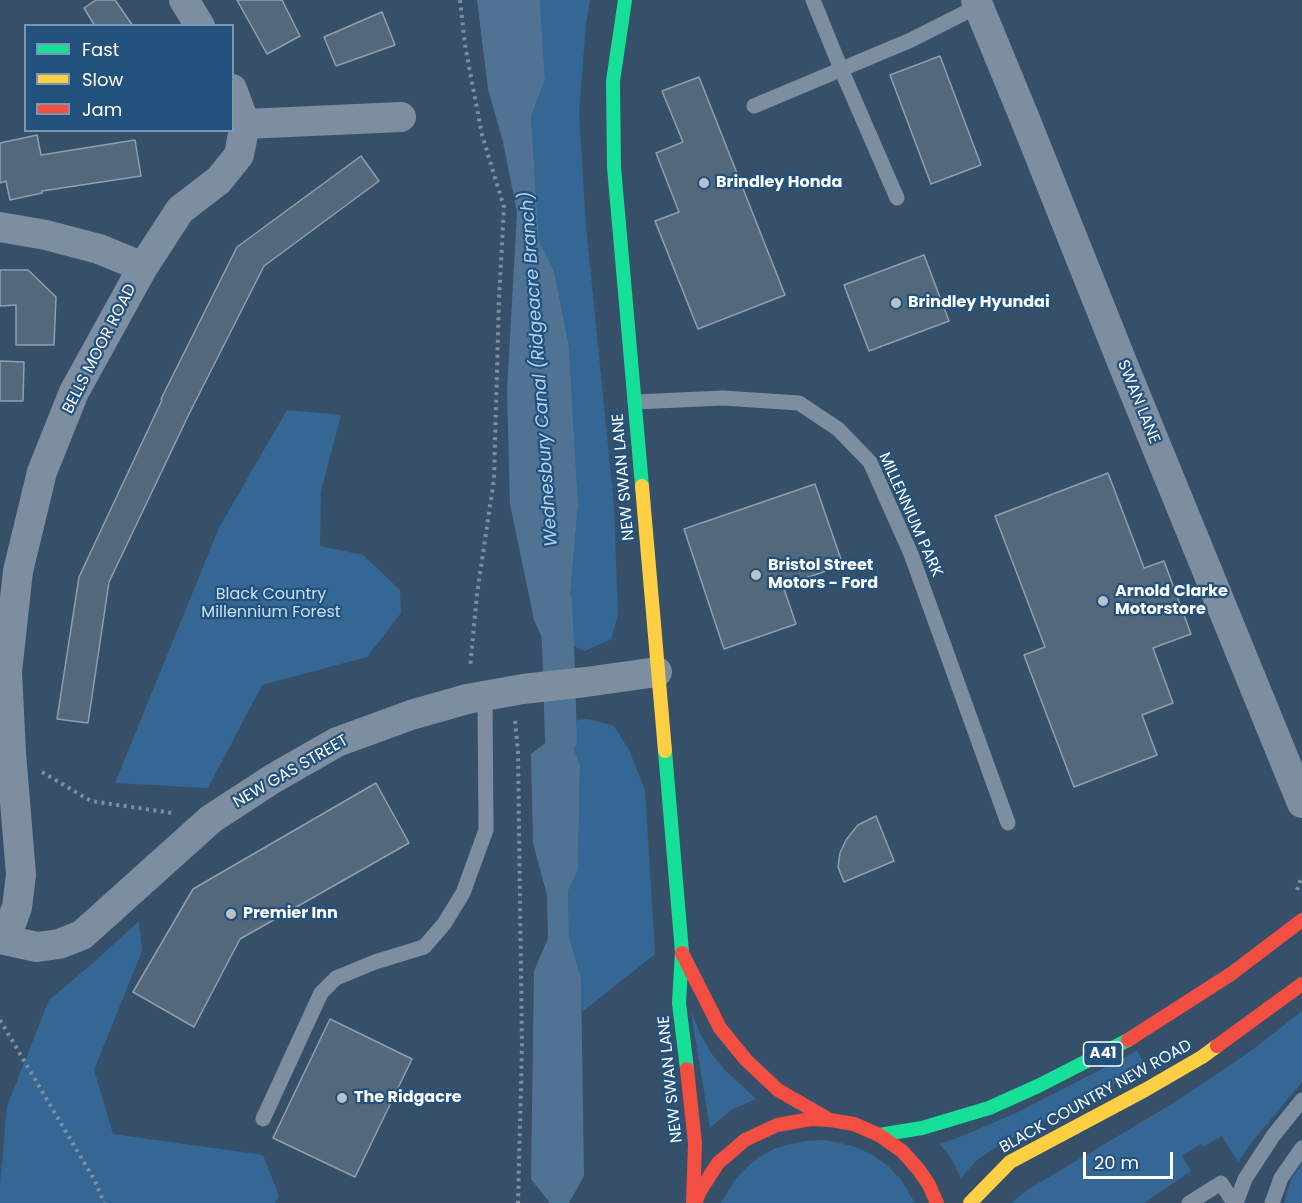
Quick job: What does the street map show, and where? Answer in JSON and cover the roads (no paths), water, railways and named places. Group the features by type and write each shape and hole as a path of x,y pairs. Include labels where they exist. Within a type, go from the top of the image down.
{"main road":[{"name":"NEW SWAN LANE","path":"626,0 613,81 614,168 682,952 679,1003 695,1143 694,1203"},
{"name":"BLACK COUNTRY NEW ROAD","path":"879,1135 922,1128 989,1108 1120,1045 1231,974 1302,920"},
{"name":"NEW SWAN LANE","path":"682,952 720,1028 746,1060 778,1090 830,1120"},
{"name":"BLACK COUNTRY NEW ROAD","path":"970,1203 1010,1162 1202,1058 1302,984"},
{"path":"694,1203 718,1163 745,1140 760,1132 794,1121 812,1119 854,1125 879,1135 902,1151 920,1170 937,1203"}],"street":[{"path":"184,0 199,24"},
{"name":"SWAN LANE","path":"977,3 1302,803"},
{"path":"234,95 244,124 401,117"},
{"name":"BELLS MOOR ROAD","path":"2,942 17,907 21,875 4,671 18,571 42,472 74,392 143,267 180,210 219,180 239,156 244,124"},
{"path":"0,227 46,235 99,249 143,267"},
{"name":"NEW GAS STREET","path":"2,942 37,947 59,944 82,935 212,819 274,778 338,742 411,715 497,693 657,672"}],"lane":[{"path":"813,0 897,198"},
{"path":"754,106 911,40 977,3"},
{"name":"MILLENNIUM PARK","path":"635,402 723,398 799,403 837,429 870,462 911,554 1008,823"},
{"path":"263,1119 321,993 336,978 375,962 424,947 444,924 464,893 486,830 497,693"},
{"path":"1235,1203 1245,1179 1273,1136 1302,1100"},
{"path":"1272,1203 1281,1178 1302,1148"},
{"path":"1189,1203 1221,1182 1235,1203"}],"water":[{"path":"477,0 540,0 545,80 531,116 539,241 554,271 569,347 578,505 566,643 547,649 534,620 510,504 507,391 517,212 503,142 488,89"},
{"path":"549,740 574,749 580,765 578,870 568,891 569,937 581,978 584,1176 569,1203 550,1203 531,1179 534,971 548,938 547,895 533,843 531,754"}],"waterway":[{"name":"Wednesbury Canal (Ridgeacre Branch)","path":"556,602 561,739"}],"place":[{"name":"Brindley Honda","path":"704,183"},
{"name":"Brindley Hyundai","path":"896,303"},
{"name":"Bristol Street Motors - Ford","path":"756,575"},
{"name":"Arnold Clarke Motorstore","path":"1103,601"},
{"name":"Premier Inn","path":"231,914"},
{"name":"The Ridgacre","path":"342,1098"}],"park label":[{"name":"Black Country Millennium Forest","path":"271,604"}]}
